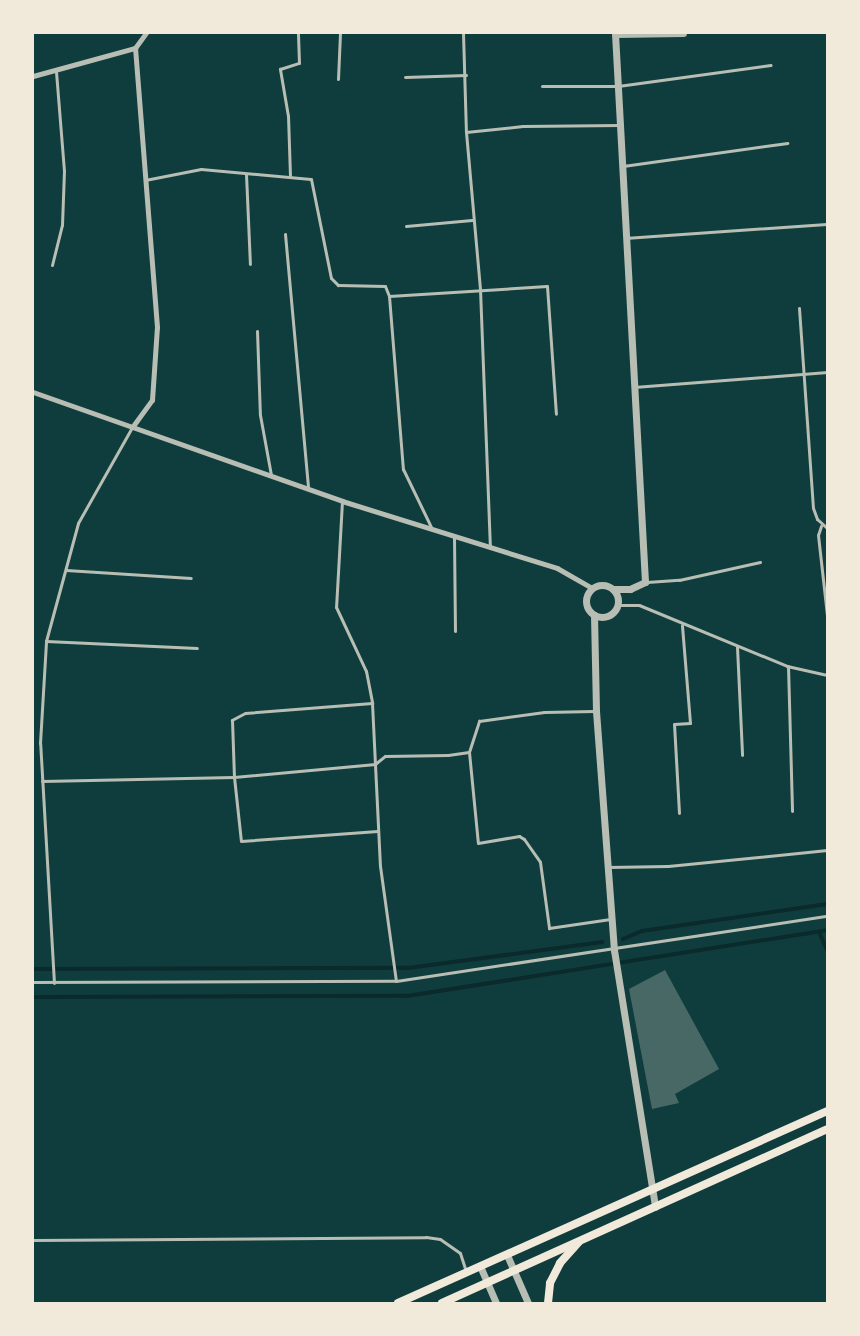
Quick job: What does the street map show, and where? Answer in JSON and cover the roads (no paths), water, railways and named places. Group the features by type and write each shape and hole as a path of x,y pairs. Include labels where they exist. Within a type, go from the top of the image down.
{"main road":[{"path":"398,1303 827,1111"},
{"path":"442,1303 827,1129"},
{"path":"548,1303 550,1283 560,1263 583,1239"}],"street":[{"path":"33,76 135,48 146,33"},
{"path":"33,392 308,487 342,501 557,568 592,588 602,585 630,589 645,582 632,388 623,166 614,34 683,33"},
{"path":"133,426 152,400 157,327 135,48"},
{"path":"592,588 586,603 594,615 596,711 614,953 655,1207"},
{"path":"594,615 609,616 618,604 613,588"},
{"path":"507,1255 528,1303"},
{"path":"480,1266 496,1303"}],"lane":[{"path":"290,176 288,116 280,69 299,63 298,33"},
{"path":"338,79 340,33"},
{"path":"463,33 466,132 472,220 480,289 490,546"},
{"path":"542,86 618,86 771,64"},
{"path":"52,265 62,225 64,171 56,69"},
{"path":"405,77 466,75"},
{"path":"466,132 523,126 620,125"},
{"path":"623,166 787,143"},
{"path":"145,180 201,170 311,179 331,278 338,285 385,286 390,296 403,469 433,531"},
{"path":"246,174 250,264"},
{"path":"406,226 472,220"},
{"path":"625,238 827,224"},
{"path":"285,234 308,487"},
{"path":"390,296 547,286 556,414"},
{"path":"799,308 813,508 821,526 818,535 827,615"},
{"path":"257,331 260,415 271,475"},
{"path":"632,388 827,372"},
{"path":"54,983 42,781 46,641 78,523 133,426"},
{"path":"342,501 336,607 366,671 372,703 378,831 396,981"},
{"path":"821,526 827,528"},
{"path":"454,536 455,631"},
{"path":"645,582 679,580 760,562"},
{"path":"66,570 191,578"},
{"path":"618,604 639,605 682,625 788,666 827,675"},
{"path":"679,813 674,724 690,723 682,625"},
{"path":"46,641 197,648"},
{"path":"737,647 742,755"},
{"path":"788,666 792,811"},
{"path":"372,703 245,713 231,720 234,777 242,841 378,831"},
{"path":"596,711 544,712 479,721 469,752 477,843 519,836 524,839 540,861 549,928 612,919"},
{"path":"42,781 234,777 375,764 385,756 469,752"},
{"path":"608,867 668,866 827,850"},
{"path":"33,982 396,981 614,953 827,916"},
{"path":"33,1240 426,1237 440,1239 460,1253 466,1272"}],"waterway":[{"path":"623,939 642,931 827,904"},
{"path":"33,997 407,996 827,930"},
{"path":"819,932 827,950"},
{"path":"33,969 408,968 602,942"}]}
